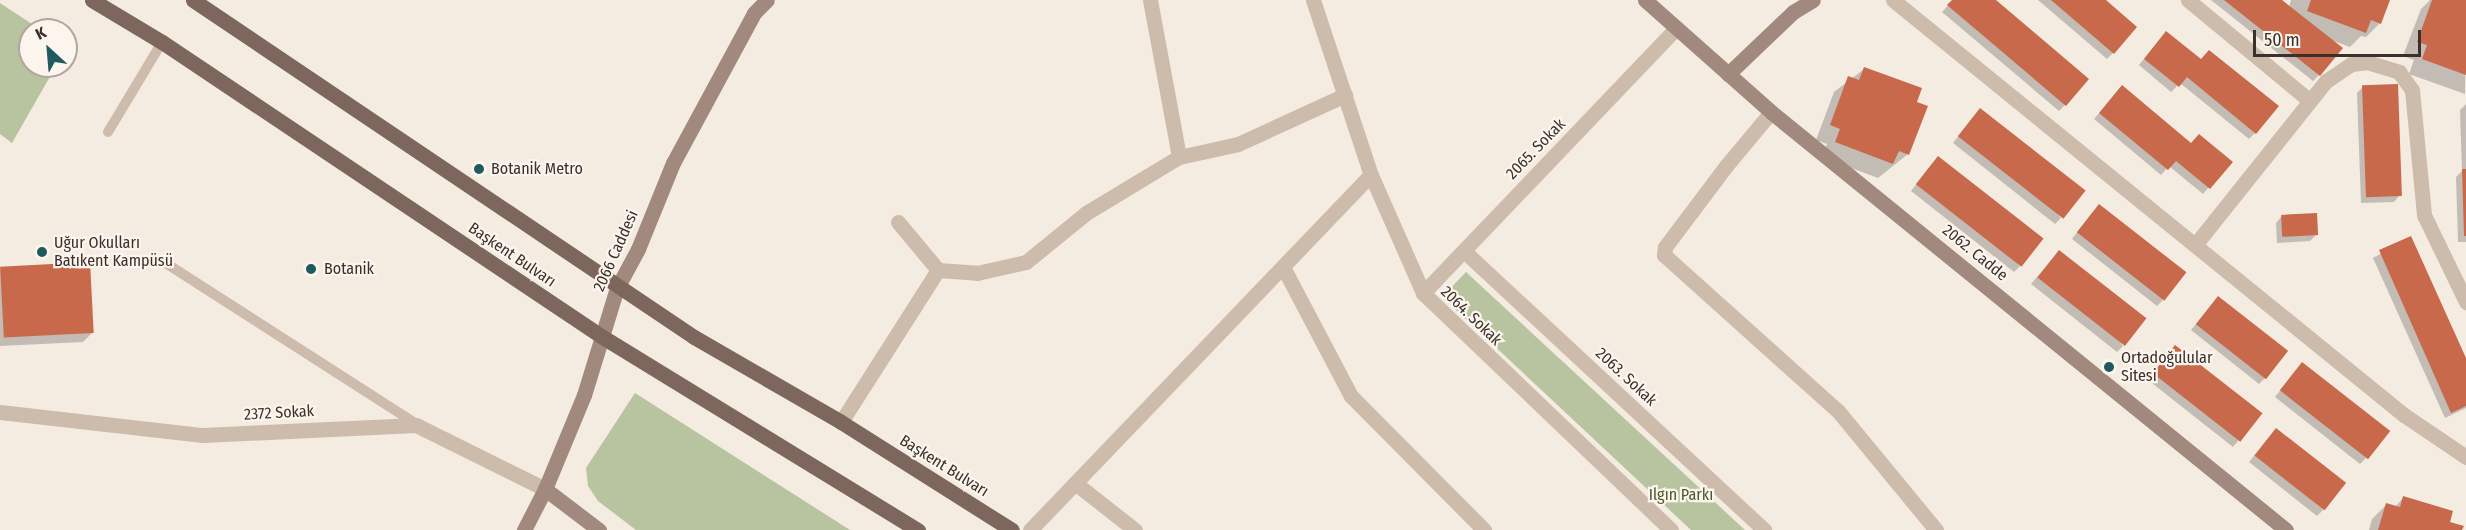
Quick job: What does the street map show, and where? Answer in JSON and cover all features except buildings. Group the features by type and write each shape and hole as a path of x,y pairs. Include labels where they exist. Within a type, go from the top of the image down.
{"main road":[{"name":"Başkent Bulvarı","path":"92,0 162,42 601,336 918,530"},
{"name":"Başkent Bulvarı","path":"193,0 617,288 694,337 840,422 1012,530"}],"street":[{"name":"2066 Caddesi","path":"524,530 545,489 584,395 617,288 638,249 673,163 754,13 767,0"},
{"path":"1150,0 1179,157"},
{"name":"2064. Sokak","path":"1313,0 1371,175 1423,293 1671,530"},
{"name":"2062. Cadde","path":"1645,0 1771,112 2286,530"},
{"path":"1728,74 1793,12 1813,0"},
{"path":"1893,0 2404,415 2466,457"},
{"path":"2188,0 2310,101"},
{"name":"2065. Sokak","path":"1423,293 1675,29"},
{"path":"2195,245 2326,81 2351,64 2384,66 2406,80 2412,90 2424,215 2466,302"},
{"path":"898,222 938,270 977,273 1026,262 1086,213 1179,157 1238,144 1344,95"},
{"path":"1771,112 1726,166 1665,247 1664,255 1667,262 1838,411 1936,530"},
{"path":"1030,530 1371,175"},
{"name":"2063. Sokak","path":"1464,251 1764,530"},
{"path":"1283,267 1351,396 1484,530"},
{"path":"840,422 938,270"},
{"name":"2372 Sokak","path":"0,412 203,435 416,424 545,489"},
{"path":"1075,483 1135,530"},
{"path":"545,489 599,530"}],"lane":[{"path":"108,132 162,42"},
{"path":"164,262 416,424"}],"green space":[{"path":"0,3 23,18 18,18 18,78 49,78 12,143 0,134"},
{"name":"Ilgın Parkı","path":"1466,272 1745,530 1691,530 1442,297"},
{"path":"635,393 850,530 636,530 598,501 588,486 586,468"}],"place":[{"name":"Botanik Metro","path":"479,169"},
{"name":"Uğur Okulları Batıkent Kampüsü","path":"42,252"},
{"name":"Botanik","path":"311,269"},
{"name":"Ortadoğulular Sitesi","path":"2109,367"}]}
